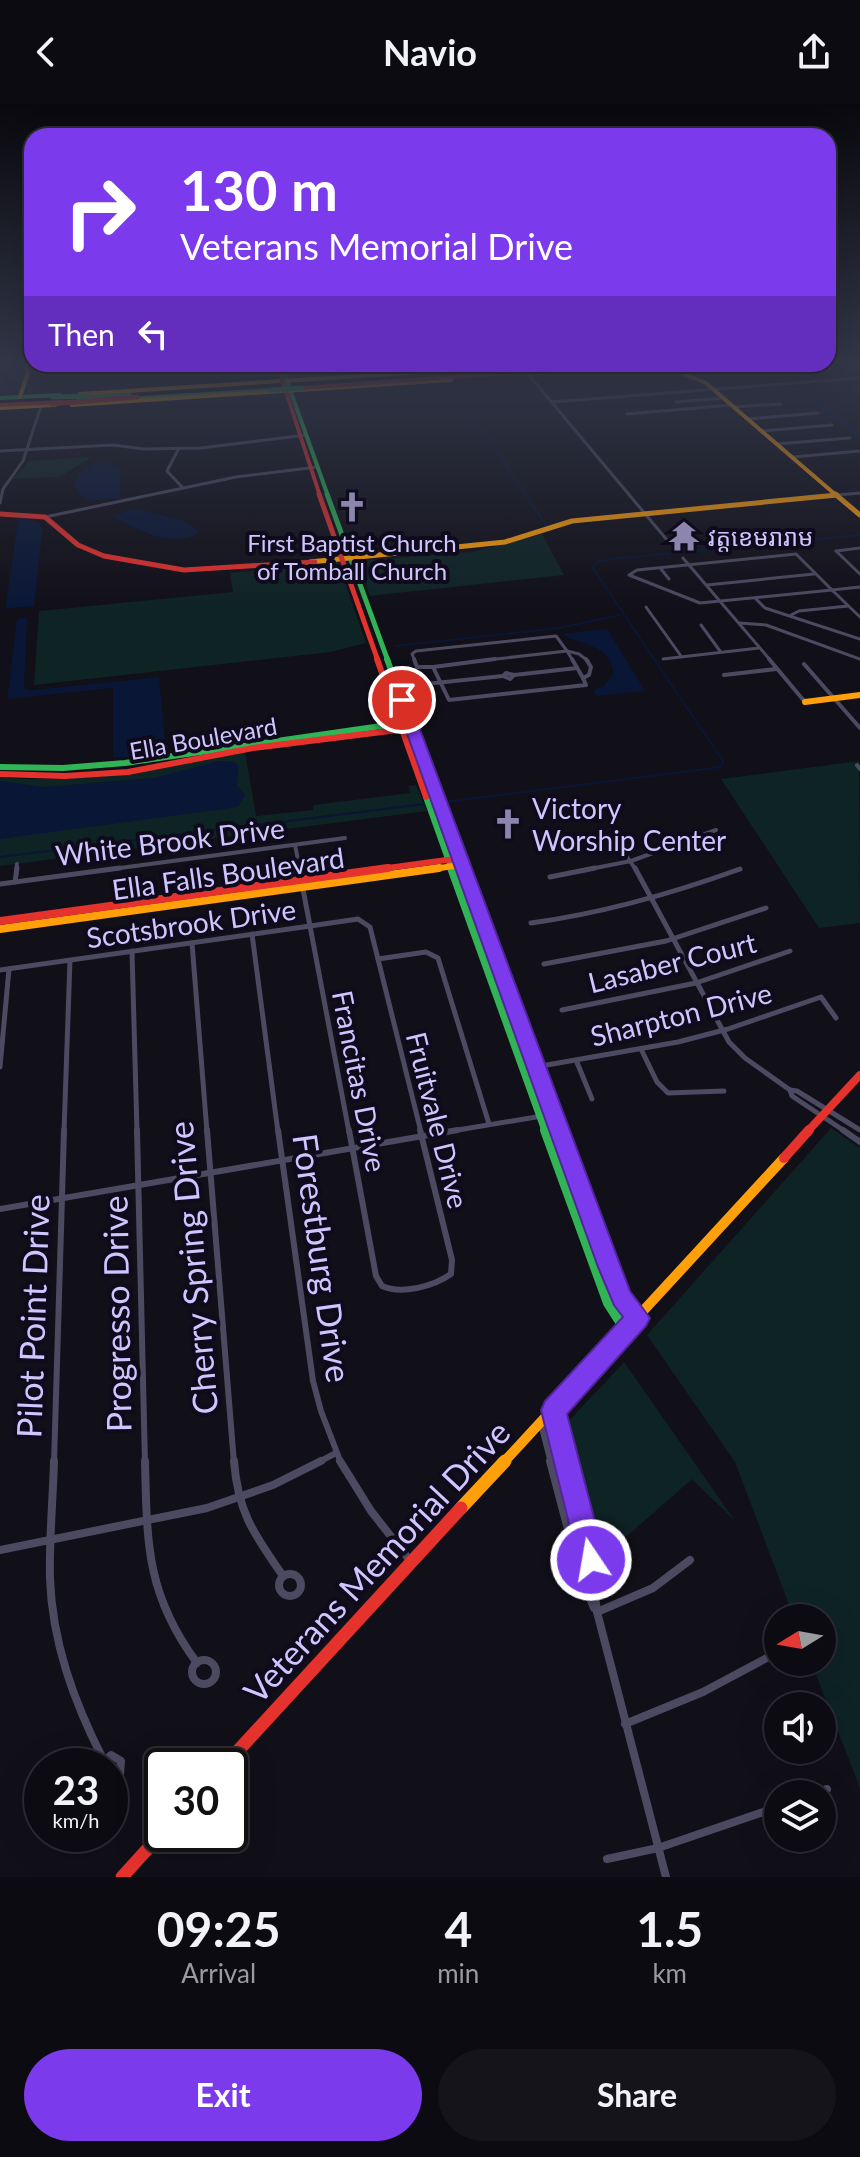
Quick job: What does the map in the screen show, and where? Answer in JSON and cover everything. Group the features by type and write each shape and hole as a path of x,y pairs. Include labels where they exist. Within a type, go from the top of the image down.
{"main road":[{"path":"308,446 336,533 478,925 493,983 567,1191 608,1303 626,1331"},
{"path":"779,446 860,515"},
{"path":"0,514 45,517 78,545 104,556 184,570 310,562 505,542 572,521 837,495"},
{"path":"805,702 860,695"},
{"name":"Ella Boulevard","path":"0,774 86,772 250,746 407,726"},
{"name":"Ella Boulevard","path":"0,767 86,772"},
{"name":"Ella Falls Boulevard","path":"0,921 73,915 456,862"},
{"name":"Ella Falls Boulevard","path":"0,929 73,915"},
{"path":"478,925 506,981 622,1298 638,1318"},
{"path":"493,983 506,981"},
{"name":"Veterans Memorial Drive","path":"241,1748 860,1075"},
{"path":"567,1191 580,1189"},
{"path":"592,1260 611,1270"},
{"path":"122,1877 145,1852"}],"street":[{"path":"0,503 3,489 30,446"},
{"path":"0,451 97,446"},
{"path":"129,446 226,446"},
{"path":"588,446 667,540"},
{"path":"179,448 167,471 171,479 186,490"},
{"path":"793,457 860,451"},
{"path":"45,517 141,502 211,483 316,468"},
{"path":"837,495 860,493"},
{"path":"860,548 836,552 860,574"},
{"path":"860,587 832,590 755,598 696,602 631,577 631,572 796,554 815,574 832,590 849,606 860,617"},
{"path":"683,558 805,702"},
{"path":"853,568 860,567"},
{"path":"660,568 669,579"},
{"path":"707,585 815,574"},
{"path":"755,598 765,608 860,639"},
{"path":"791,616 799,611 849,606"},
{"path":"646,607 682,657"},
{"path":"738,623 766,625 860,659"},
{"path":"701,625 721,652"},
{"path":"433,666 446,699 452,701 586,685 568,651 556,636 413,652 419,668 433,666 568,651 581,655 589,662 591,671 583,678"},
{"path":"663,659 760,647"},
{"path":"804,664 860,728"},
{"path":"394,687 414,685 421,688 503,676 506,673 514,675 577,668"},
{"path":"724,675 777,669"},
{"path":"550,877 631,861 716,830"},
{"name":"White Brook Drive","path":"0,884 345,838"},
{"name":"Francitas Drive","path":"295,845 378,1281 391,1290 418,1286"},
{"path":"619,845 631,861 722,1031 745,1058 790,1090 792,1096 860,1130"},
{"path":"15,882 17,864"},
{"path":"531,923 592,915 688,889 740,869"},
{"path":"544,964 673,939 766,908"},
{"name":"Scotsbrook Drive","path":"0,970 358,919 370,925 374,941"},
{"name":"Forestburg Drive","path":"252,934 311,1375 319,1411 334,1454 363,1503 412,1562"},
{"name":"Fruitvale Drive","path":"374,941 453,1268 448,1278 418,1286"},
{"name":"Cherry Spring Drive","path":"192,943 234,1467 250,1529 283,1576"},
{"name":"Progresso Drive","path":"132,951 147,1521 151,1573 157,1594 180,1639 197,1663"},
{"name":"Lasaber Court","path":"562,1010 696,983 790,951"},
{"path":"378,959 426,952 438,958 489,1124"},
{"name":"Pilot Point Drive","path":"70,960 51,1610 56,1644 95,1748"},
{"path":"0,1067 9,969"},
{"name":"Sharpton Drive","path":"524,1069 641,1049 722,1031 821,997 836,1018"},
{"path":"641,1049 657,1082 668,1093 724,1091"},
{"path":"576,1060 592,1099"},
{"path":"826,1113 860,1142"},
{"path":"0,1209 554,1114"},
{"path":"554,1410 585,1527 597,1612 666,1877"},
{"path":"541,1424 584,1585 597,1612"},
{"path":"0,1550 187,1514 240,1498 334,1454"},
{"path":"569,1530 585,1527"},
{"path":"597,1612 653,1588 690,1560"},
{"path":"625,1724 711,1689 764,1660"},
{"path":"607,1859 658,1848 764,1812"}],"green space":[{"path":"92,457 59,477 13,479 29,461"},
{"path":"542,534 564,575 370,596 357,561 472,552"},
{"path":"339,562 346,581 340,582 345,583 366,643 331,652 34,685 39,611 233,592 230,573"},
{"path":"245,752 256,816 313,810 313,805 410,793 409,786 416,785 427,811 0,866 0,777 93,777"},
{"path":"859,761 860,923 819,928 721,779"},
{"path":"831,1128 860,1148 860,1788 836,1726 836,1692 823,1692 816,1676 836,1676 836,1604 789,1604 735,1462 647,1335"},
{"path":"624,1362 735,1521 692,1479 618,1544 598,1549 567,1423"}],"water":[{"path":"99,461 121,469 120,498 88,498 82,496 74,485 78,474"},
{"path":"133,508 184,521 200,532 189,537 166,539 112,517"},
{"path":"21,519 36,521 43,527 34,606 5,609 18,522"},
{"path":"27,617 24,688 32,690 159,677 166,750 134,757 113,757 113,688 7,699 17,619"},
{"path":"605,629 645,691 597,696 593,690 603,687 613,674 611,664 601,651 562,634"},
{"path":"219,761 234,762 239,766 237,785 245,795 238,807 0,839 0,781 44,787 154,778"}],"waterway":[{"path":"493,446 546,525"},
{"path":"444,802 721,767 723,761 592,567 600,561 612,559 860,535"},
{"path":"396,646 560,628 620,615"},
{"path":"0,857 425,804"}],"traffic: fast":[{"path":"310,446 436,796"},
{"path":"0,767 32,769 125,763 288,737 402,723"},
{"path":"426,797 598,1277 608,1303 626,1331"}],"traffic: slow":[{"path":"779,446 860,515"},
{"path":"310,562 505,542 572,521 837,495"},
{"path":"805,702 860,695"},
{"path":"436,796 609,1267 622,1298 638,1318"},
{"path":"0,929 454,866"},
{"path":"461,1508 784,1158"}],"traffic: jam":[{"path":"304,446 426,797"},
{"path":"0,514 45,517 78,545 104,556 184,570 315,562"},
{"path":"0,774 65,776 128,772 253,748 406,729"},
{"path":"0,921 454,859"},
{"path":"784,1158 860,1075"},
{"path":"241,1748 461,1508"},
{"path":"122,1877 145,1852"}],"place":[{"name":"First Baptist Church of Tomball Church","path":"352,507"},
{"name":"វត្តខេមរារាម","path":"684,536"},
{"name":"Victory Worship Center","path":"508,824"}],"route":[{"path":"402,700 609,1267 627,1307 638,1318 554,1410 591,1560"}]}
